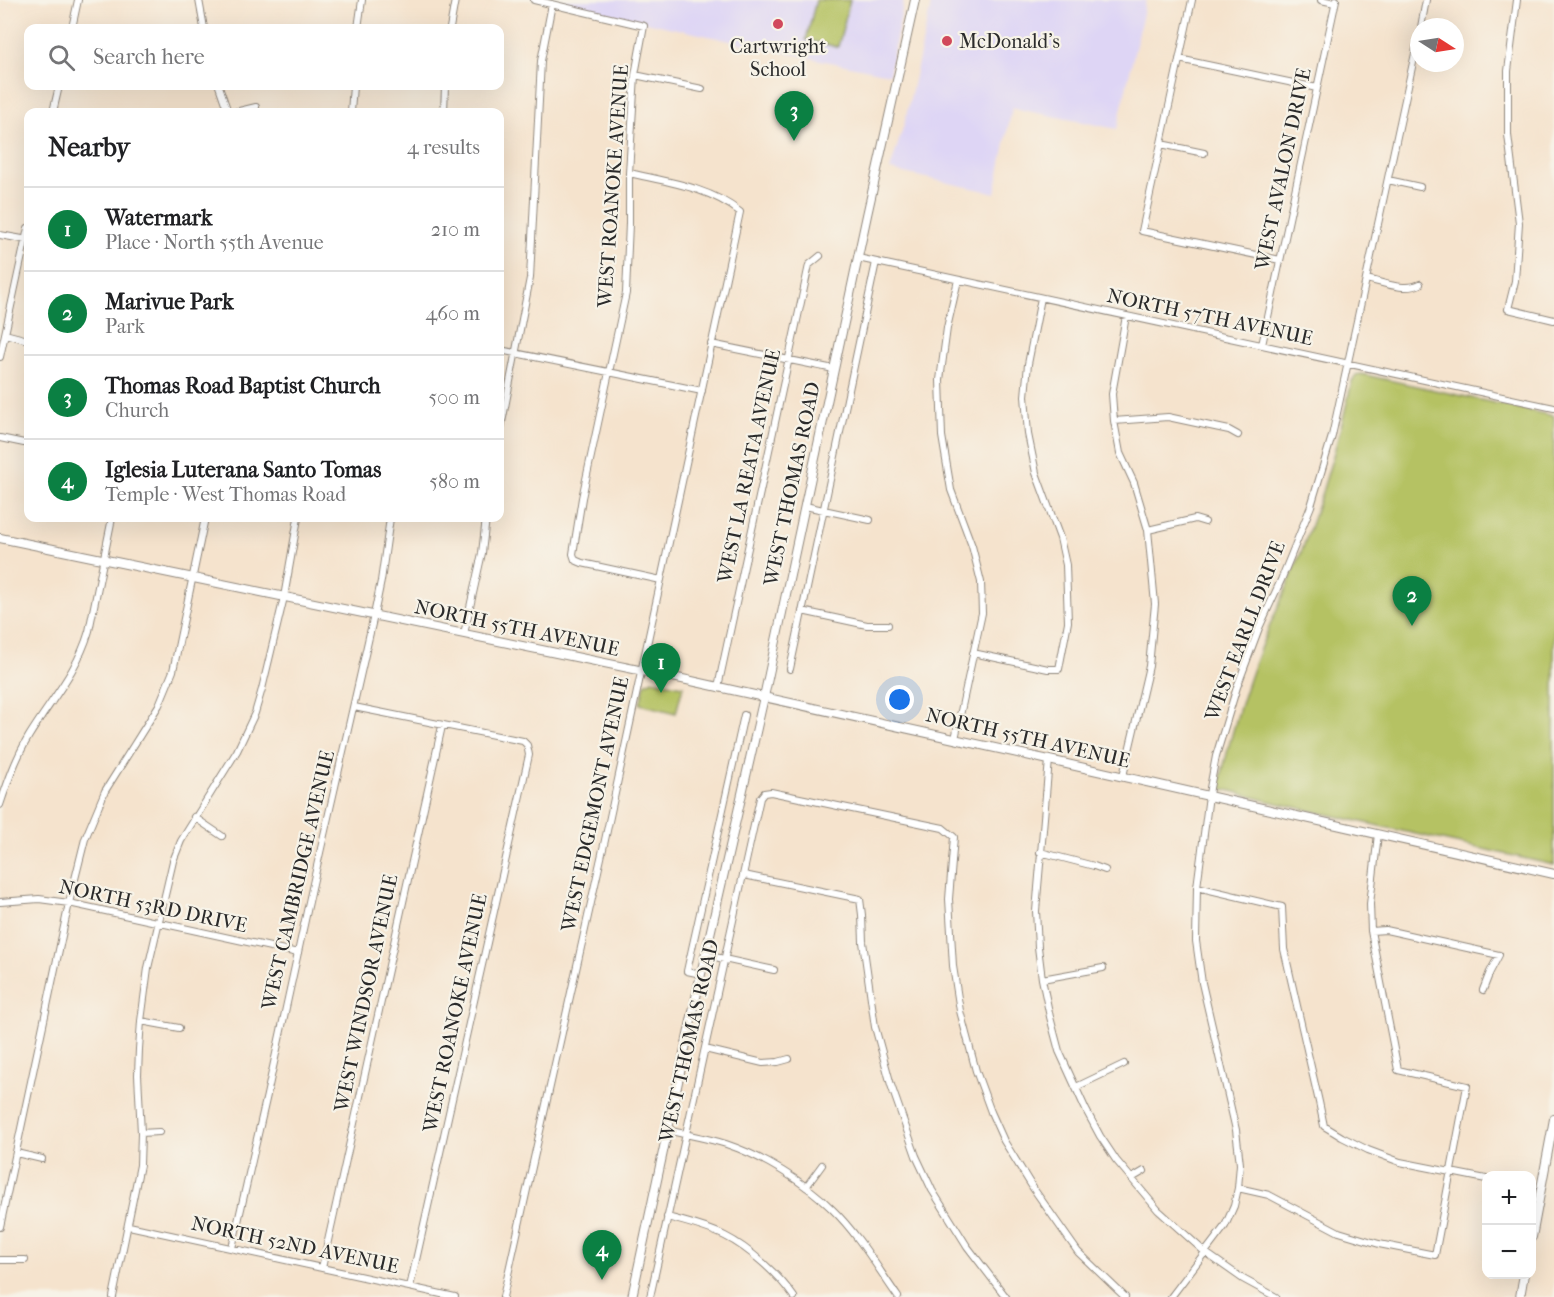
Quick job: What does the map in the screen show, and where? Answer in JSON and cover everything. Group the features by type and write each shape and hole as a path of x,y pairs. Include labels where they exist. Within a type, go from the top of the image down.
{"main road":[{"name":"WEST THOMAS ROAD","path":"632,1297 915,0"}],"street":[{"path":"73,24 78,0"},
{"path":"199,0 203,24"},
{"path":"359,24 362,0"},
{"path":"451,24 455,0"},
{"path":"504,413 530,278 541,61 552,4 534,0"},
{"path":"1192,0 1142,231 1280,260"},
{"path":"1322,0 1335,1"},
{"path":"1423,18 1426,0"},
{"path":"1516,0 1508,71 1508,135 1519,223 1515,281 1508,309 1554,320"},
{"name":"WEST AVALON DRIVE","path":"1262,345 1335,1"},
{"name":"WEST ROANOKE AVENUE","path":"552,4 644,26 635,75 629,173 626,293 582,498 573,554 575,560 661,580"},
{"path":"1179,59 1317,88"},
{"name":"WEST EARLL DRIVE","path":"1171,1297 1225,1226 1238,1188 1240,1164 1236,1130 1202,983 1196,941 1197,888 1208,796 1216,756 1237,687 1259,628 1311,506 1332,436 1411,72"},
{"path":"635,75 702,89"},
{"path":"54,108 58,90"},
{"path":"220,90 227,108"},
{"path":"351,108 352,90"},
{"path":"444,108 445,90"},
{"path":"252,108 256,107"},
{"path":"1161,144 1204,153"},
{"name":"WEST EDGEMONT AVENUE","path":"503,1297 642,671 740,212 727,202 696,188 629,173"},
{"path":"1389,180 1420,187"},
{"path":"0,235 24,239"},
{"path":"0,357 24,253"},
{"name":"WEST LA REATA AVENUE","path":"718,687 809,265 820,256"},
{"name":"NORTH 57TH AVENUE","path":"858,258 1554,408"},
{"name":"WEST THOMAS ROAD","path":"790,669 876,262"},
{"path":"1366,279 1405,287 1420,284"},
{"path":"954,739 982,612 981,582 972,546 951,490 942,436 940,380 947,328 958,280"},
{"path":"973,653 1048,669 1059,669 1068,622 1066,566 1060,538 1036,473 1028,434 1025,396 1028,364 1041,298"},
{"path":"1123,776 1149,666 1155,604 1148,531 1134,483 1120,453 1114,421 1112,394 1126,316"},
{"path":"5,334 24,339"},
{"path":"711,344 834,369"},
{"path":"504,351 702,391"},
{"path":"1114,421 1168,417 1229,430 1238,435"},
{"path":"0,438 24,443"},
{"path":"805,506 870,520"},
{"path":"1148,531 1196,519 1204,522"},
{"path":"0,805 14,764 29,736 75,668 84,648 111,522"},
{"path":"0,1227 85,838 105,791 159,705 172,671 204,522"},
{"path":"113,1297 140,1165 138,1075 141,1020 148,968 172,861 194,818 237,751 255,713 284,597 297,522"},
{"name":"WEST CAMBRIDGE AVENUE","path":"232,1248 374,615 389,522"},
{"path":"464,634 482,553 486,522"},
{"name":"NORTH 55TH AVENUE","path":"0,538 718,687 1554,874"},
{"path":"802,611 867,626 888,625"},
{"path":"354,707 442,726"},
{"name":"WEST THOMAS ROAD","path":"701,974 687,971 744,716"},
{"name":"WEST ROANOKE AVENUE","path":"410,1287 529,755 527,745 523,741 442,726"},
{"name":"WEST WINDSOR AVENUE","path":"322,1268 442,726"},
{"path":"735,757 750,760"},
{"path":"1049,760 1036,910 1042,979 1059,1052 1100,1136 1116,1160 1158,1210 1206,1253 1243,1279 1276,1297"},
{"name":"WEST THOMAS ROAD","path":"650,1297 760,798 764,793 771,792 944,828 954,837 949,899 953,966 960,1011 976,1071 991,1112 1004,1141 1033,1188 1078,1252 1125,1297"},
{"path":"194,818 222,836"},
{"path":"1238,1188 1269,1195 1339,1232 1379,1244 1435,1255 1467,1086 1398,1070 1371,931 1371,904 1378,834"},
{"path":"1040,852 1105,870"},
{"path":"744,875 860,899 862,942 875,1027 891,1085 916,1156 932,1190 961,1237 1006,1297"},
{"path":"1197,888 1282,907 1284,949 1324,1126 1368,1150 1400,1162 1482,1178"},
{"name":"NORTH 53RD DRIVE","path":"0,902 39,899 69,903 298,953"},
{"path":"1371,931 1386,930 1499,955 1483,990"},
{"path":"706,955 774,970"},
{"path":"1042,979 1103,968"},
{"path":"141,1020 178,1028"},
{"path":"705,1049 763,1063 789,1059"},
{"path":"1076,1087 1124,1065"},
{"path":"1534,1225 1554,1119"},
{"path":"668,1130 726,1144 760,1158 807,1187 852,1231 898,1297"},
{"path":"141,1133 159,1132"},
{"path":"16,1153 42,1159"},
{"path":"807,1187 822,1165"},
{"path":"1132,1178 1144,1171"},
{"path":"1536,1188 1541,1189"},
{"path":"667,1217 726,1237 760,1261 789,1289 794,1297"},
{"name":"NORTH 52ND AVENUE","path":"129,1226 455,1297"},
{"path":"0,1260 25,1260"},
{"path":"1520,1297 1523,1279"}],"shaded area":[{"name":"Cartwright School","path":"548,0 904,0 889,74"},
{"path":"932,0 1146,0 1117,129 1012,108 995,193 890,170 905,121"}],"green space":[{"path":"816,0 850,0 838,47 806,40"},
{"path":"1361,374 1554,416 1554,865 1268,801 1220,788 1237,716 1248,682 1313,519 1332,461 1352,381 1356,375"},
{"path":"652,680 683,686 676,713 640,704 645,684"}],"place":[{"name":"Cartwright School","path":"778,24"},
{"name":"McDonald's","path":"947,41"},
{"name":"Thomas Road Baptist Church","path":"794,141"},
{"name":"Marivue Park","path":"1412,626"},
{"name":"Watermark","path":"661,693"},
{"name":"Iglesia Luterana Santo Tomas","path":"602,1280"}]}
